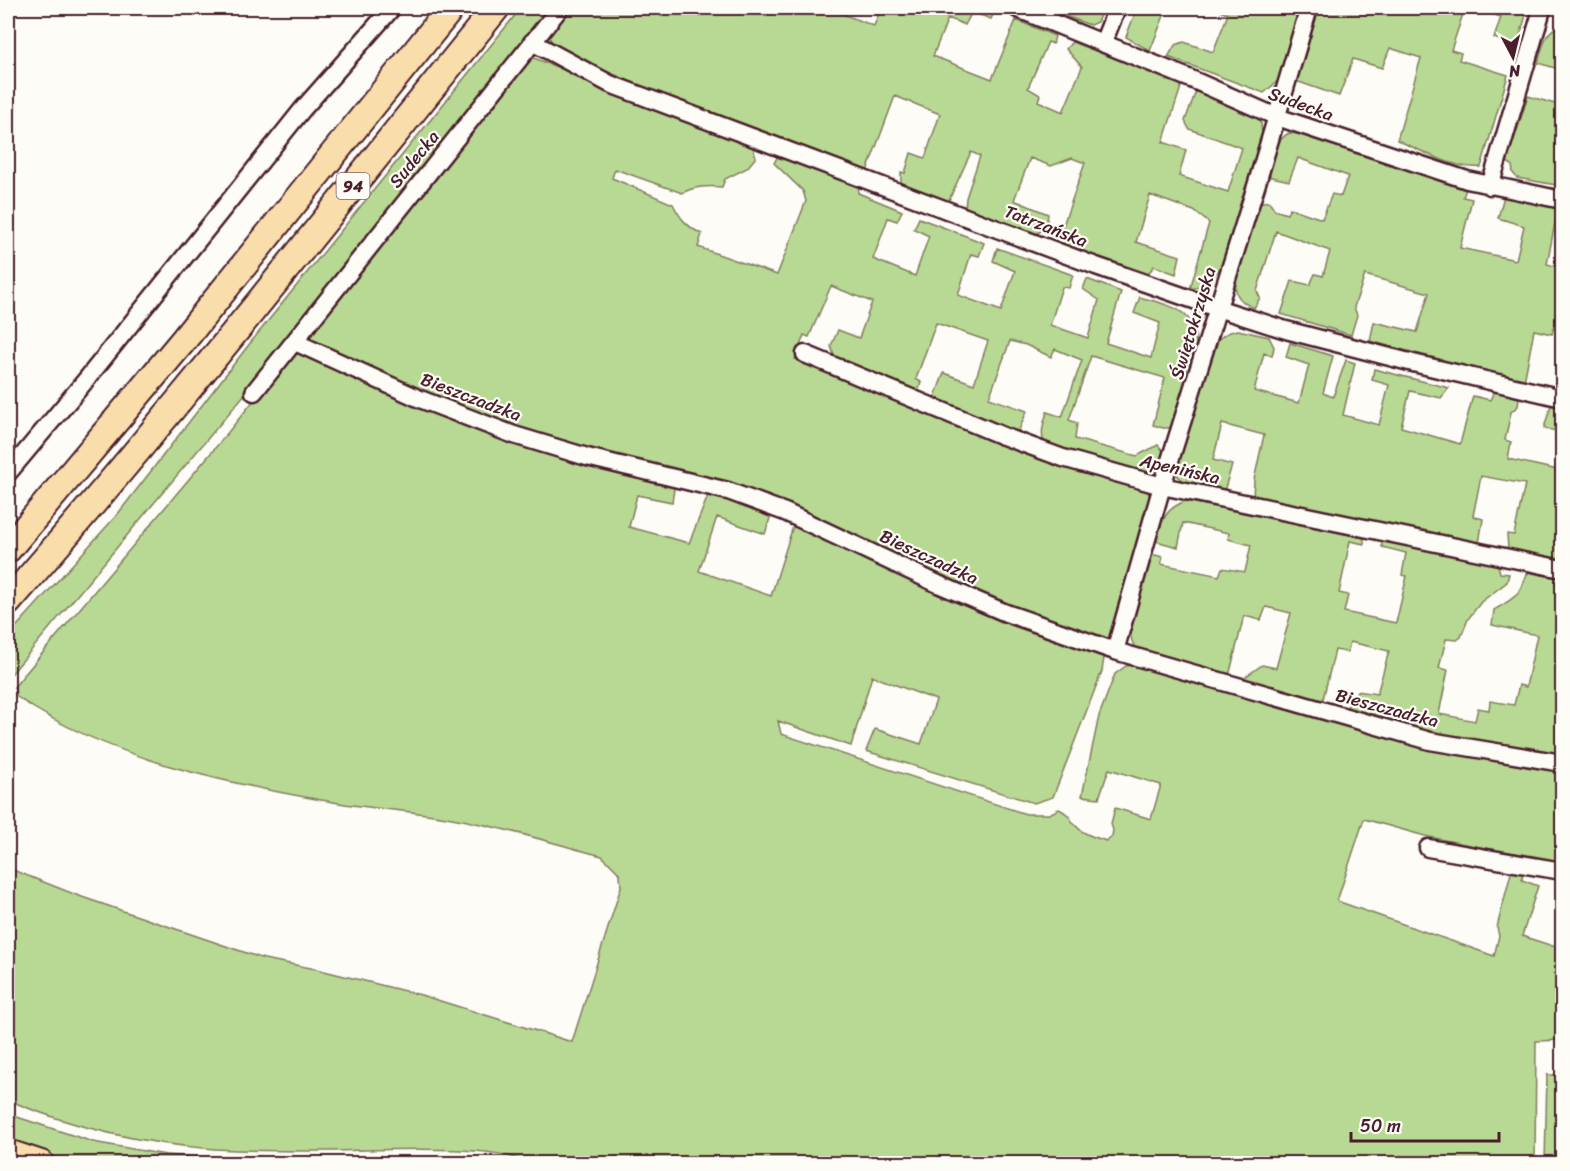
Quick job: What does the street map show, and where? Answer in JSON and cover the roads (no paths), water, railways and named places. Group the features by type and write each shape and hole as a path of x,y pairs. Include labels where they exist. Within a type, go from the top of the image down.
{"main road":[{"name":"94","path":"8,549 182,342 451,8"},
{"name":"94","path":"8,602 209,365 496,8"},
{"path":"8,1153 41,1164"}],"street":[{"path":"8,473 130,326 302,110 392,8"},
{"name":"Sudecka","path":"254,393 560,8"},
{"name":"Sudecka","path":"1016,8 1191,79 1276,117 1490,186 1563,200"},
{"path":"1103,44 1118,8"},
{"name":"Świętokrzyska","path":"1115,651 1162,486 1309,8"},
{"path":"1490,186 1541,13"},
{"name":"Tatrzańska","path":"532,42 610,84 1096,266 1217,308 1297,333 1563,398"},
{"name":"Bieszczadzka","path":"295,342 420,399 514,435 587,457 728,491 785,512 938,584 1006,613 1115,651 1430,741 1563,763"},
{"name":"Apenińska","path":"804,354 1003,436 1064,458 1162,486 1563,569"},
{"path":"1428,848 1563,871"}]}
